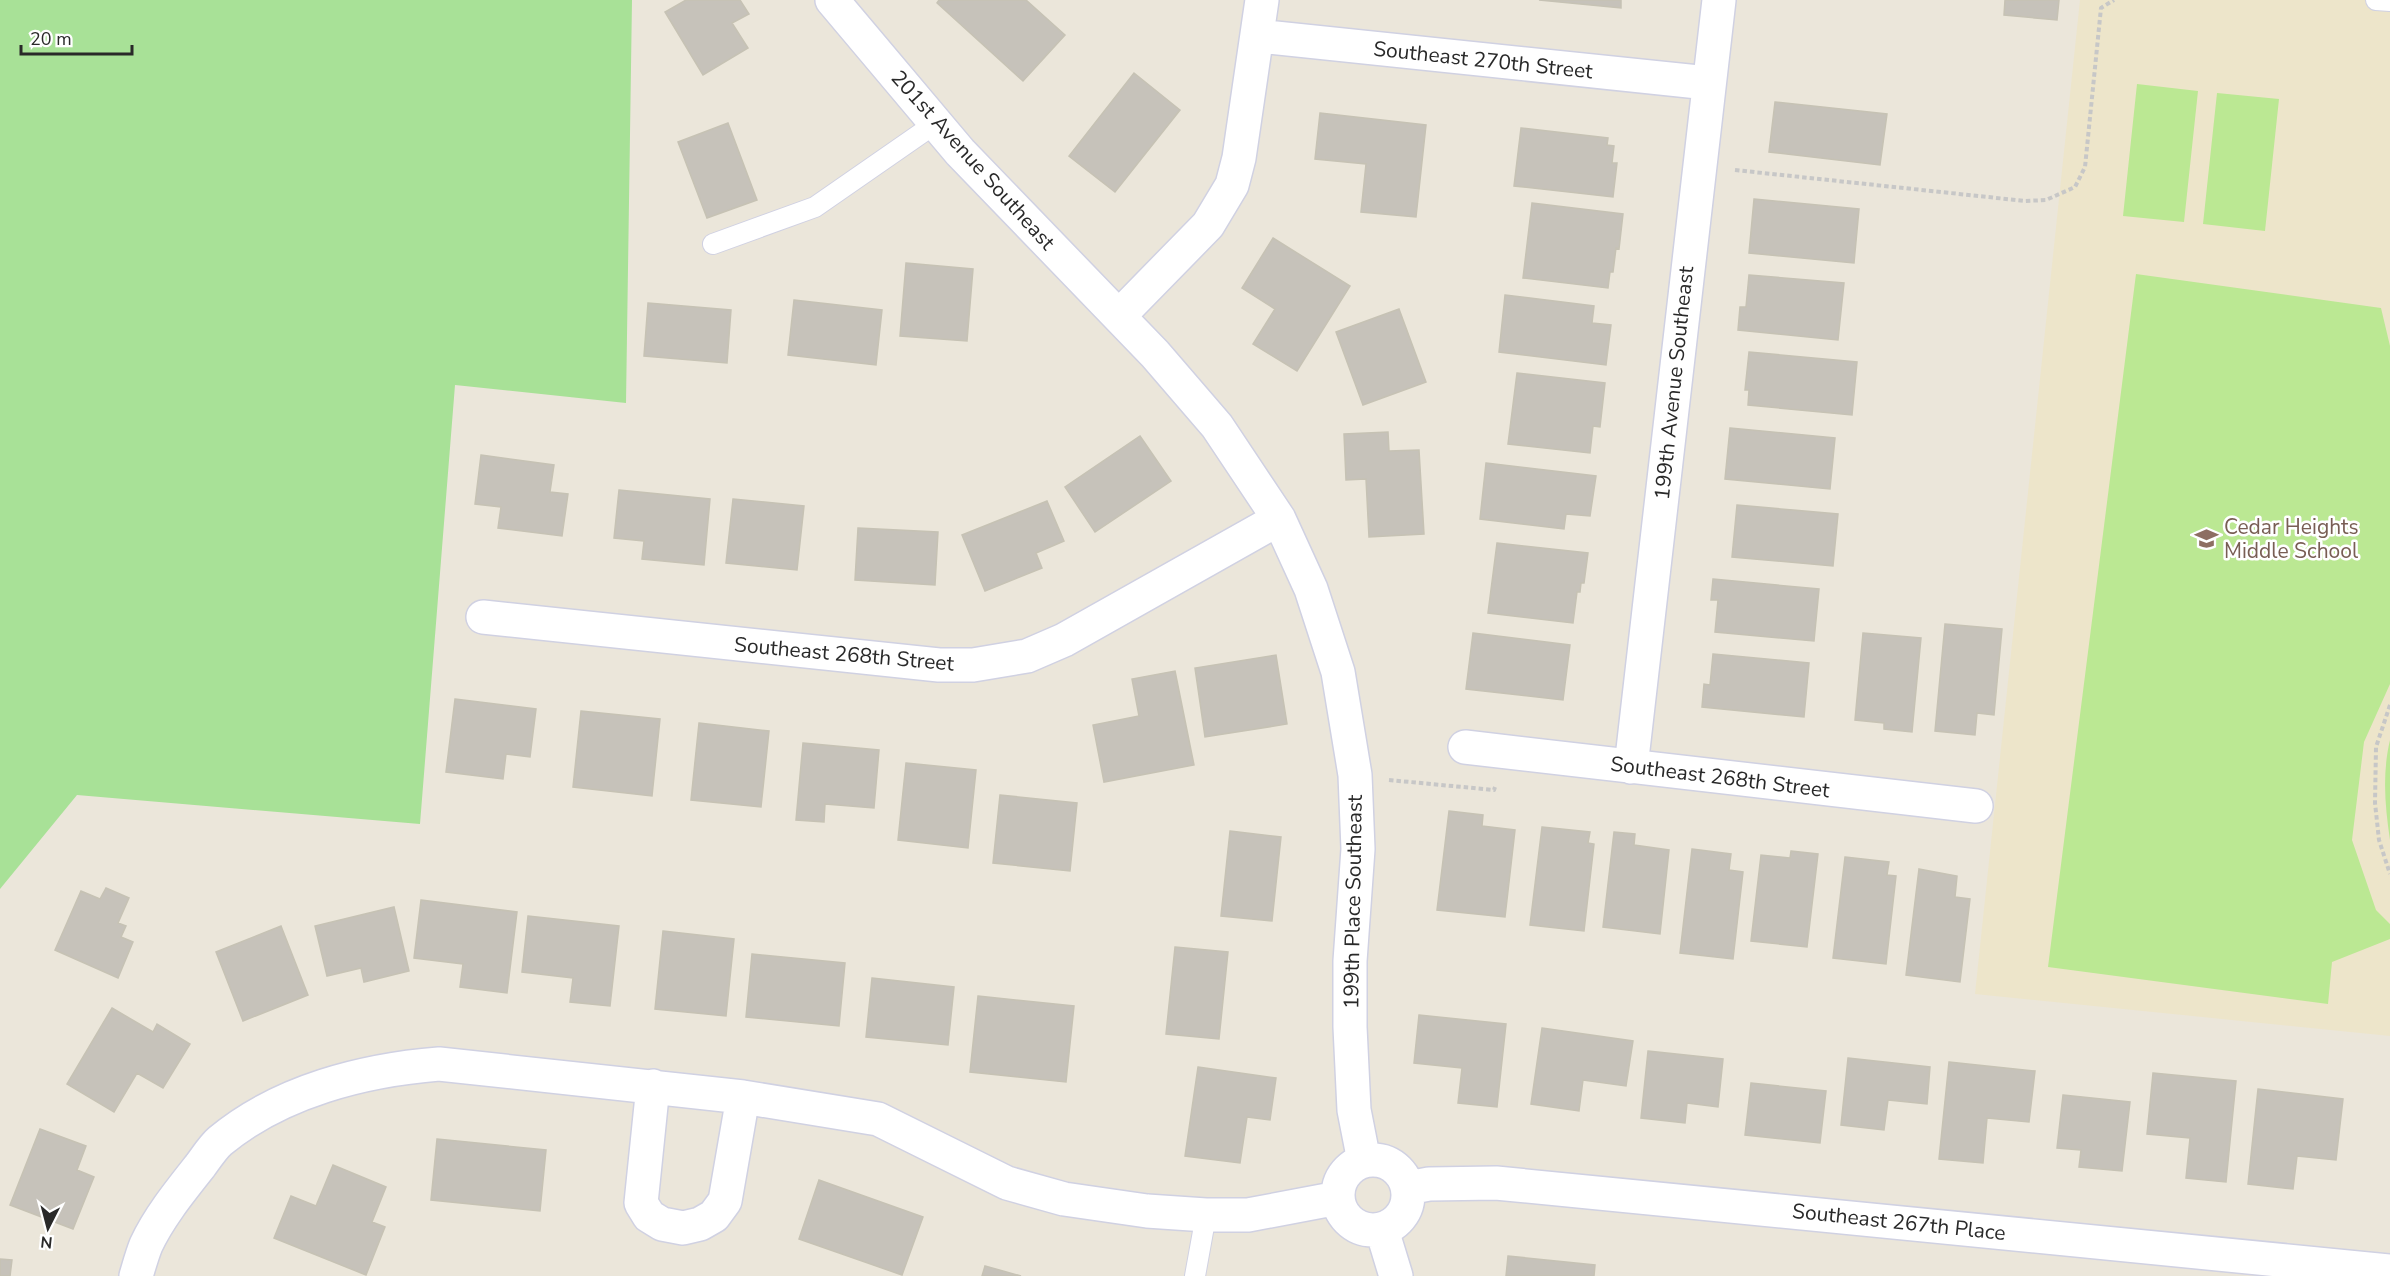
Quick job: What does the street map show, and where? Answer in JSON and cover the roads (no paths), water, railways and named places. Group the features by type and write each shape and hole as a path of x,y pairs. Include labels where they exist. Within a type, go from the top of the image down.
{"street":[{"name":"201st Avenue Southeast","path":"832,0 960,152 1119,316"},
{"path":"1119,316 1208,225 1232,185 1239,158 1262,0"},
{"name":"199th Avenue Southeast","path":"1631,767 1719,0"},
{"name":"Southeast 270th Street","path":"1258,36 1708,82"},
{"name":"199th Place Southeast","path":"1119,316 1217,426 1279,519 1311,589 1338,672 1355,782 1358,849 1350,961 1350,1027 1354,1110 1364,1161"},
{"name":"Southeast 268th Street","path":"483,617 939,665 973,665 1027,656 1064,640 1279,519"},
{"name":"Southeast 268th Street","path":"1465,747 1976,806"},
{"path":"136,1276 146,1245 180,1191 219,1141 287,1100 346,1079 399,1067 439,1064 743,1097 878,1119 1007,1183 1064,1199 1147,1211 1248,1215 1338,1198"},
{"path":"653,1086 641,1203 650,1215 662,1224 683,1228 700,1224 714,1216 725,1201 743,1097"},
{"path":"1378,1160 1391,1164 1401,1173 1408,1188 1408,1200 1404,1213 1394,1224 1382,1230 1368,1230 1354,1226 1344,1217 1337,1190 1342,1177 1351,1166 1364,1161 1378,1160"},
{"name":"Southeast 267th Place","path":"1408,1188 1429,1184 1496,1183 2390,1271"},
{"path":"1382,1230 1396,1276"}],"lane":[{"path":"2376,0 2390,1"},
{"path":"713,244 815,207 936,123"},
{"path":"1195,1276 1206,1215"}],"place":[{"name":"Cedar Heights Middle School","path":"2206,539"}]}
